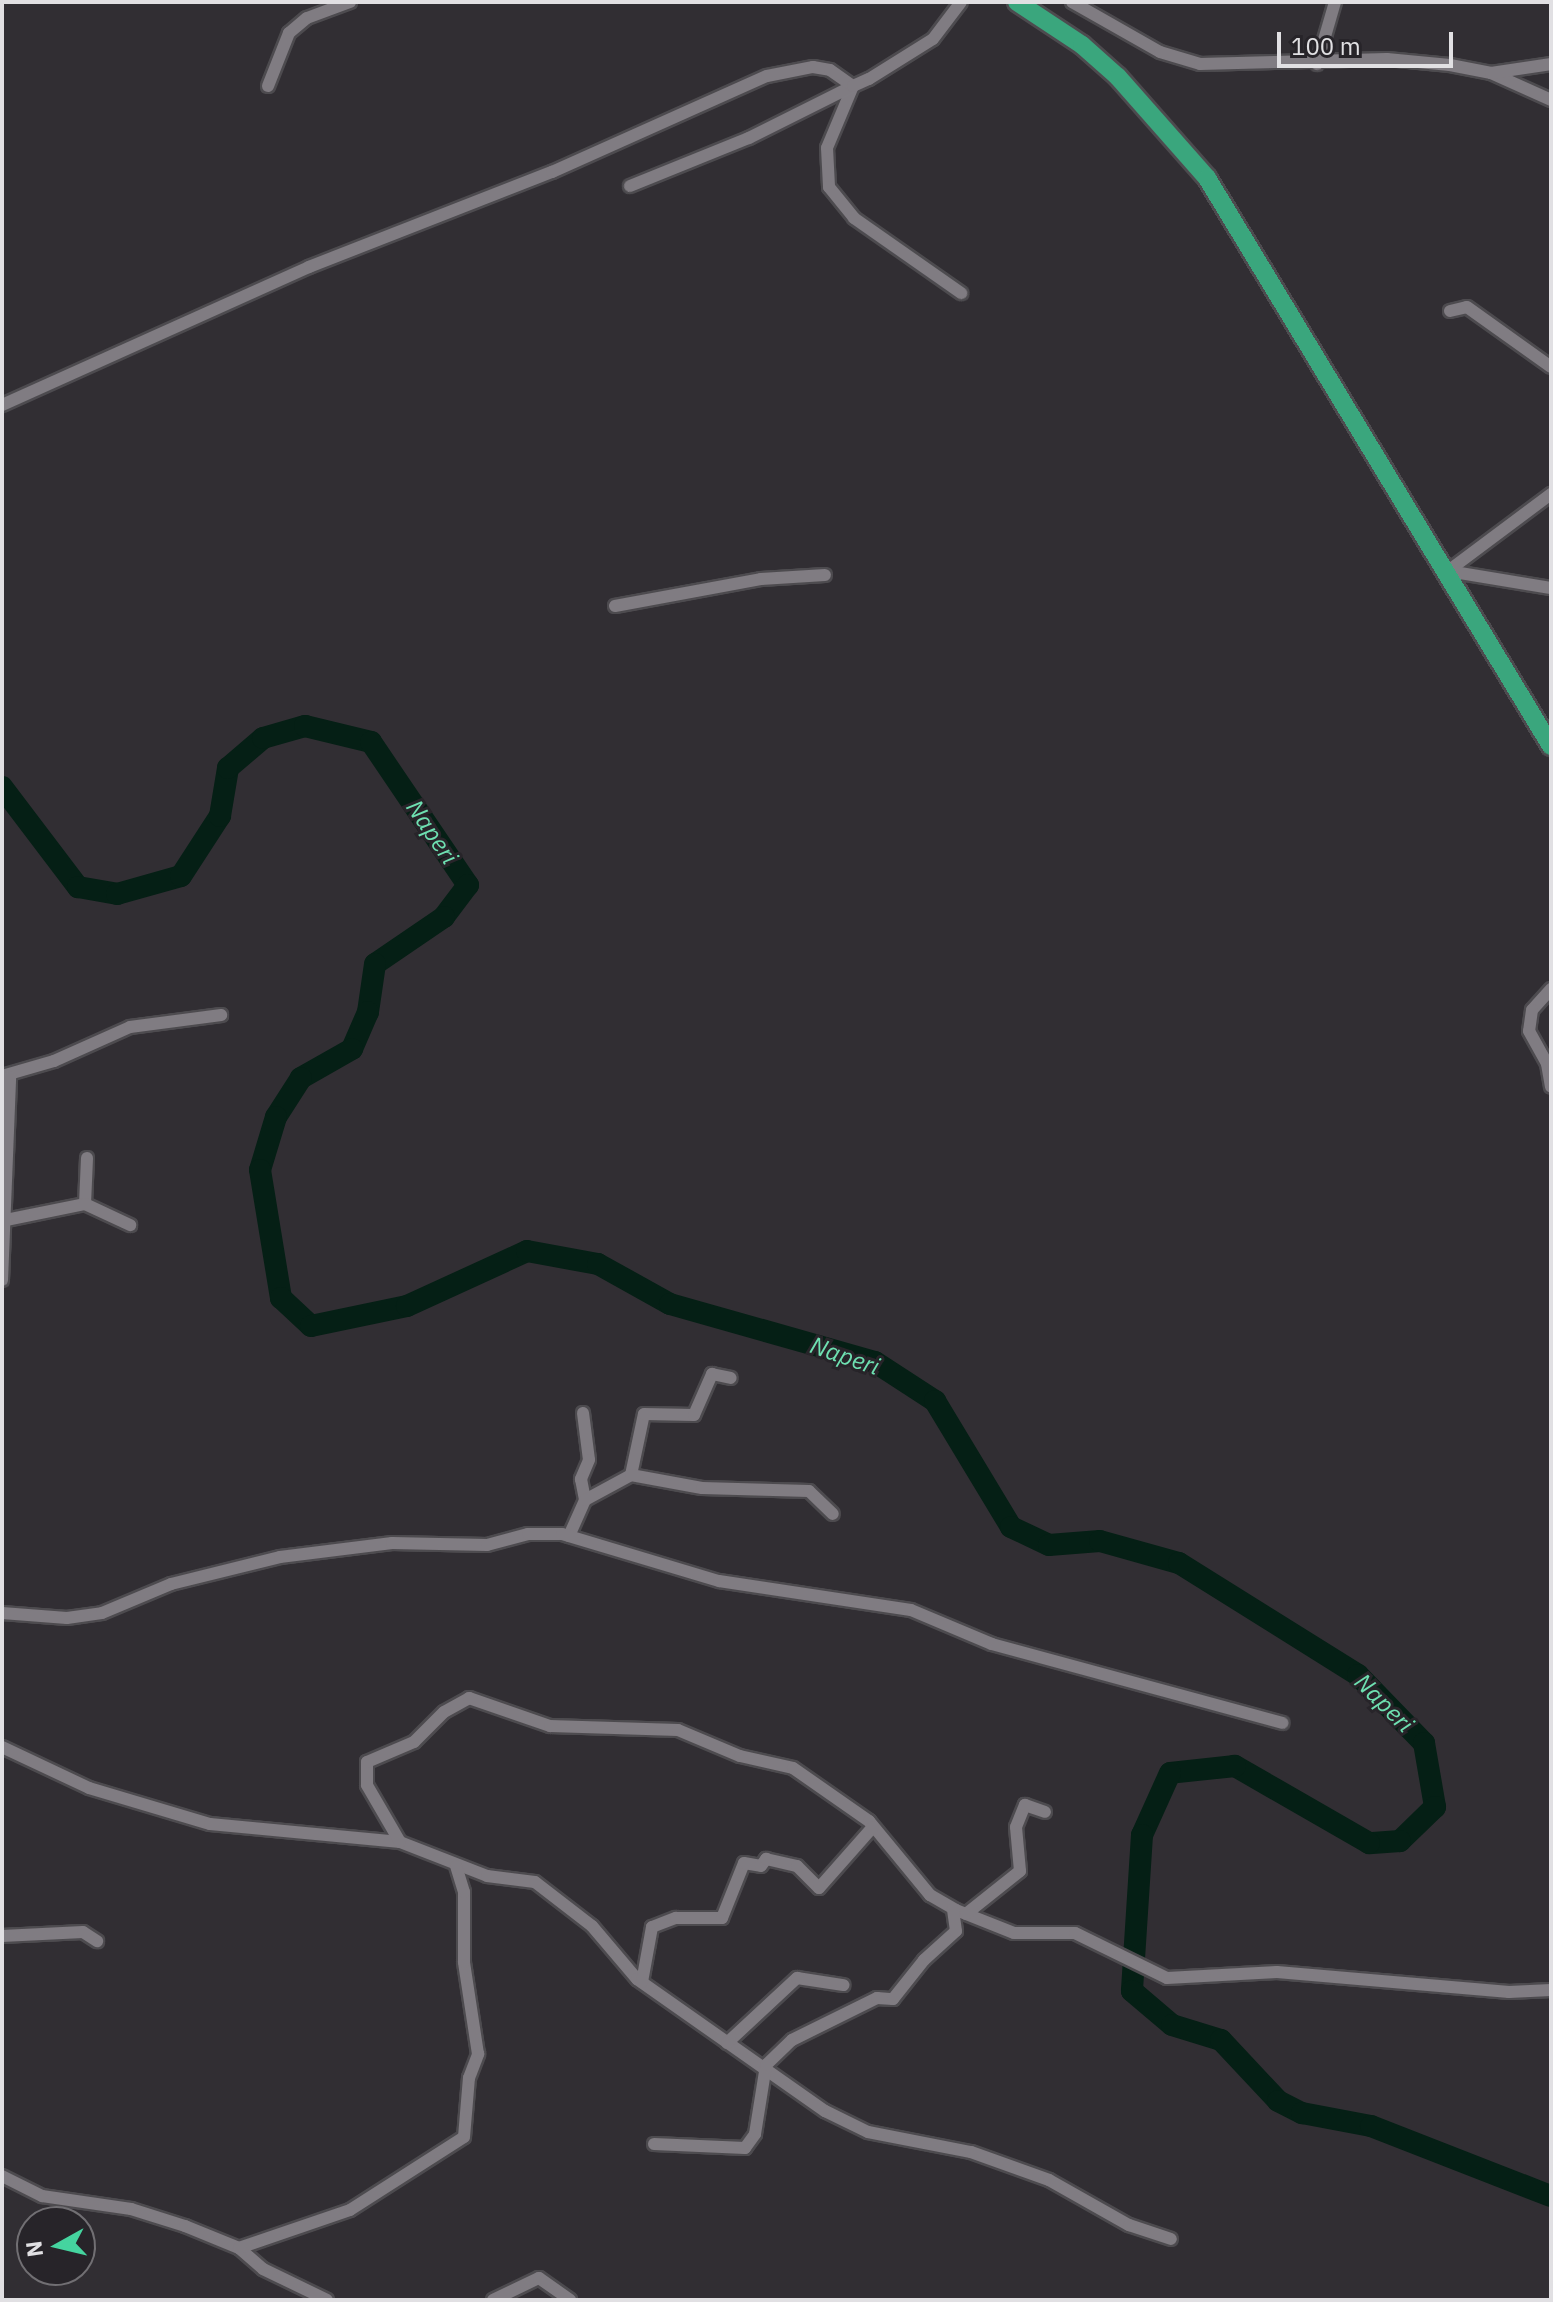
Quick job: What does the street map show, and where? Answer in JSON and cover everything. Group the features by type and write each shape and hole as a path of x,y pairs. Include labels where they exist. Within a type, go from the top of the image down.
{"highway":[{"path":"1017,2 1118,77 1207,178 1448,571 1551,746"}],"street":[{"path":"268,86 289,33 307,18 350,2"},
{"path":"630,186 749,138 853,86 933,39 961,2"},
{"path":"1072,2 1160,52 1200,64 1317,64 1387,59 1491,73 1551,64"},
{"path":"1317,64 1335,2"},
{"path":"2,405 309,267 552,172 767,76 813,67 830,70 853,86"},
{"path":"1491,73 1551,100"},
{"path":"853,86 827,148 829,187 854,218 961,293"},
{"path":"1450,311 1467,307 1551,367"},
{"path":"1448,571 1551,494"},
{"path":"1448,571 1551,588"},
{"path":"615,606 761,579 825,575"},
{"path":"1551,989 1532,1010 1529,1031 1547,1064 1551,1087"},
{"path":"2,1280 6,1220 6,1076 130,1027 221,1015"},
{"path":"85,1204 87,1158"},
{"path":"6,1220 85,1204 130,1225"},
{"path":"631,1475 644,1414 694,1415 712,1374 731,1378"},
{"path":"569,1536 585,1500 581,1479 589,1460 583,1413"},
{"path":"585,1500 631,1475 702,1488 809,1491 833,1514"},
{"path":"2,1613 67,1618 102,1613 171,1584 280,1557 392,1543 487,1545 528,1534 569,1536 719,1581 911,1610 992,1644 1282,1723"},
{"path":"400,1842 367,1785 367,1762 414,1742 444,1712 469,1698 550,1726 678,1730 740,1756 793,1768 873,1827 930,1895 953,1909 1014,1933 1075,1933 1157,1973 1190,1981 1277,1972 1509,1992 1551,1990"},
{"path":"2,1747 89,1788 210,1824 400,1842 456,1866 535,1882 592,1926 642,1982 852,2126 971,2152 1049,2180 1129,2225 1171,2239"},
{"path":"966,1914 1020,1871 1016,1827 1025,1805 1045,1812"},
{"path":"642,1982 652,1927 676,1918 722,1918 744,1863 761,1866 766,1859 797,1866 819,1888 873,1827"},
{"path":"239,2248 350,2210 464,2137 469,2078 478,2054 463,1950 464,1892 456,1866"},
{"path":"654,2144 745,2148 755,2134 766,2065 792,2040 877,1998 893,1999 924,1960 956,1931 953,1909"},
{"path":"2,1936 83,1932 97,1941"},
{"path":"727,2043 797,1978 843,1985"},
{"path":"2,2176 42,2196 131,2209 239,2248 263,2269 327,2300"},
{"path":"493,2300 539,2278 570,2300"}],"waterway":[{"name":"Naperi","path":"2,787 78,887 117,894 181,876 220,816 228,768 263,738 305,726 371,742 468,885 444,917 375,964 368,1012 352,1049 301,1078 276,1117 260,1170 281,1298 311,1326 407,1306 527,1251 598,1264 670,1304 875,1362 935,1401 1011,1527 1049,1545 1100,1541 1179,1563 1358,1675 1424,1743 1435,1807 1400,1841 1369,1843 1235,1766 1170,1773 1142,1835 1132,1991 1172,2025 1221,2040 1278,2101 1302,2113 1371,2126 1551,2196"}]}
